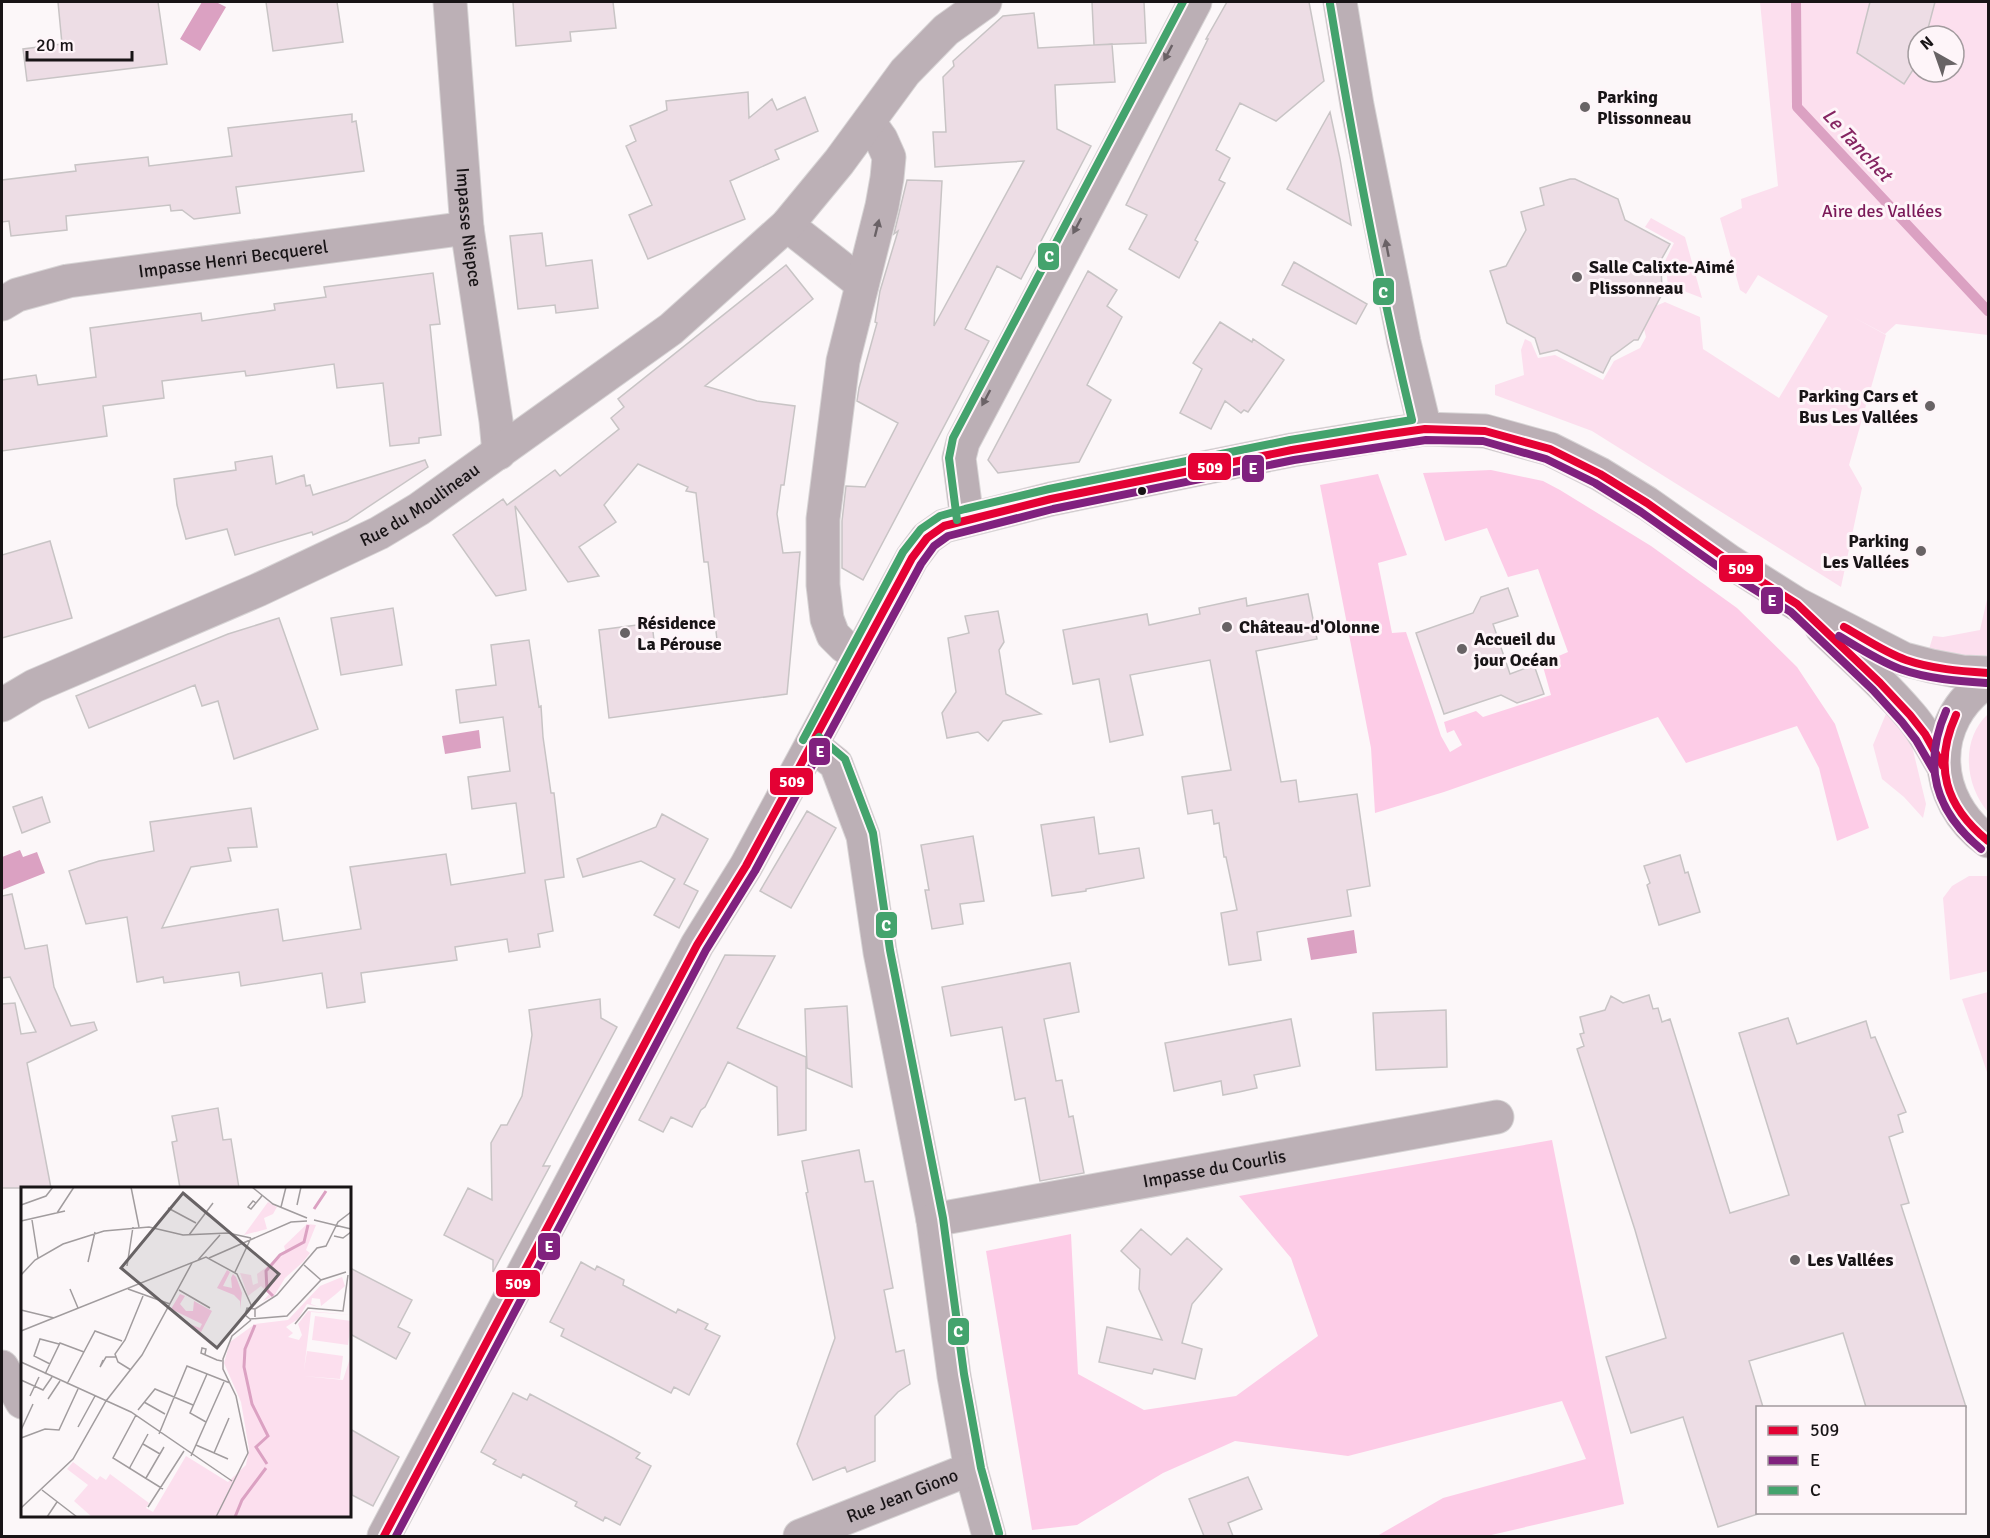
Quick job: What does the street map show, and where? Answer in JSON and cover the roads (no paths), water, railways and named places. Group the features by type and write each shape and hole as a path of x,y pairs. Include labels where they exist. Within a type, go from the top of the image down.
{"main road":[{"path":"967,519 959,458 963,442 1195,2"},
{"path":"1340,2 1404,342 1425,429"},
{"path":"384,1536 682,973 719,907 747,866 912,558 927,538 944,526 1051,499 1292,450 1425,429 1485,431 1550,449 1624,488 1729,561 1797,604 1904,659 1962,672 1989,673"},
{"path":"1797,604 1880,683 1910,715 1925,734 1943,766 1947,786 1955,806 1967,823 1989,841"},
{"path":"1943,766 1947,737 1958,711 1977,689 1989,681"}],"street":[{"name":"Impasse Niepce","path":"450,2 467,228 499,453"},
{"name":"Rue du Moulineau","path":"2,705 34,686 339,553 419,509 499,453 671,329 787,225 839,162 905,72 946,30 985,2"},
{"path":"859,656 833,635 827,619 823,585 823,519 843,361 882,206 889,157 869,122"},
{"path":"787,225 862,284"},
{"name":"Impasse Henri Becquerel","path":"2,304 17,295 68,281 467,228"},
{"path":"812,745 836,764 863,836 880,952 933,1220 954,1376 971,1470 989,1536"},
{"name":"Impasse du Courlis","path":"933,1220 1497,1117"},
{"path":"2,1367 21,1400"},
{"name":"Rue Jean Giono","path":"800,1536 971,1470"}],"waterway":[{"name":"Le Tanchet","path":"1796,2 1797,107 1988,311"}],"place":[{"name":"Parking Plissonneau","path":"1585,107"},
{"name":"Salle Calixte-Aimé Plissonneau","path":"1577,277"},
{"name":"Parking Cars et Bus Les Vallées","path":"1930,406"},
{"name":"Parking Les Vallées","path":"1921,551"},
{"name":"Château-d'Olonne","path":"1227,627"},
{"name":"Résidence La Pérouse","path":"625,633"},
{"name":"Accueil du jour Océan","path":"1462,649"},
{"name":"Les Vallées","path":"1795,1260"}],"park label":[{"name":"Aire des Vallées","path":"1882,211"}]}
